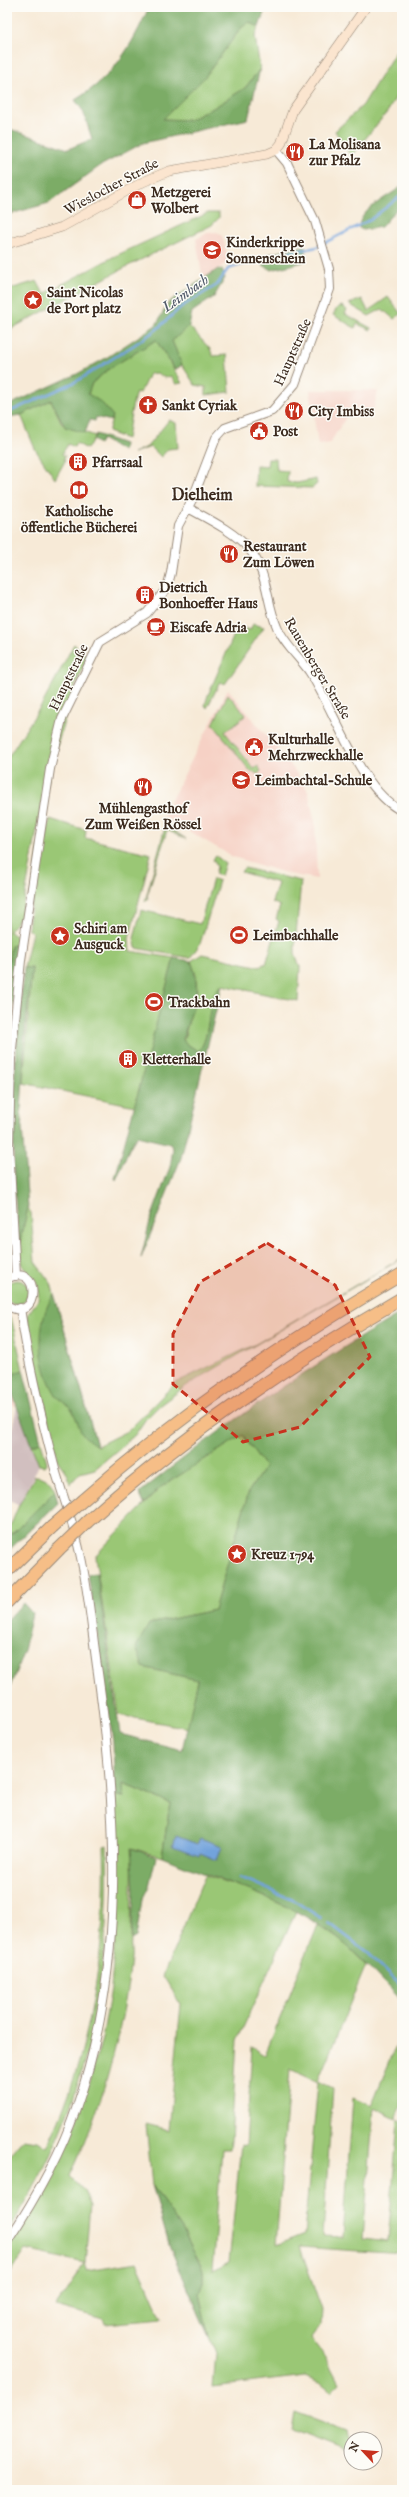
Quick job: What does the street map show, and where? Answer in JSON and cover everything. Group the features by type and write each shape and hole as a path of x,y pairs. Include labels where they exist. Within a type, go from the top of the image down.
{"highway":[{"path":"7,1571 52,1527 147,1443 216,1392 289,1342 402,1274"},
{"path":"7,1602 87,1522 159,1459 220,1414 304,1356 402,1298"}],"main road":[{"path":"276,150 281,144 293,110 366,7"},
{"name":"Wieslocher Straße","path":"7,244 62,227 143,182 169,171 267,154 276,150"}],"street":[{"name":"Hauptstraße","path":"16,1276 9,1147 9,1096 21,960 50,769 62,720 100,642 147,613 167,588 172,573 178,526 188,508 216,438 220,432 272,411 295,384 330,289 325,253 320,235 304,196 287,163 276,150"},
{"name":"Rauenberger Straße","path":"188,508 217,525 250,550 264,576 278,629 309,672 367,777 380,795 401,810"},
{"path":"7,1279 16,1276 26,1278 33,1287 30,1303 20,1308 7,1305"},
{"path":"7,2242 55,2159 87,2077 102,2018 113,1906 109,1774 103,1709 87,1598 80,1553 36,1395 20,1308"}],"highlighted area":[{"path":"267,1243 335,1285 370,1357 300,1427 243,1442 173,1384 173,1334 200,1282"}],"shaded area":[{"name":"Kinderkrippe Sonnenschein","path":"217,232 222,236 229,261 203,280 196,239 207,233"},
{"path":"310,390 378,391 372,414 368,416 348,414 330,443 318,445"},
{"name":"Leimbachtal-Schule","path":"228,689 293,768 308,791 315,823 317,879 289,874 233,857 163,816"},
{"path":"7,1374 9,1384 17,1406 7,1405"},
{"path":"17,1406 39,1465 19,1505 7,1498 7,1451"}],"green space":[{"path":"149,7 266,7 259,27 249,22 241,28 204,78 163,119 189,120 215,107 245,88 260,69 248,119 143,143 100,166 49,203 7,215 7,128 68,149 92,139 83,111 75,100 89,91 111,71 120,60 128,48"},
{"path":"249,22 259,27 255,36 260,69 245,88 215,107 189,120 163,119 204,78 241,28"},
{"path":"402,41 402,86 388,111 351,156 335,131 363,105"},
{"path":"402,186 402,203 381,227 363,230 359,228 360,221 369,209"},
{"path":"208,213 219,213 219,218 212,225 126,267 7,331 7,290 37,281 44,294 113,257"},
{"path":"304,246 306,249 303,262 271,270 263,265 263,258 269,254"},
{"path":"218,269 222,270 225,278 214,297 192,312 189,326 172,341 182,365 175,370 156,340 110,368 92,383 88,394 101,402 113,416 111,421 96,417 95,421 90,420 85,433 65,427 51,400 21,415 7,417 7,406 77,374 106,358 156,325 169,302"},
{"path":"388,297 401,314 394,319 382,309 369,316 349,304 362,299 368,311"},
{"path":"342,306 347,310 345,314 371,328 371,330 357,324 355,328 333,315 337,308"},
{"path":"189,326 210,349 213,356 227,355 230,392 206,395 206,387 195,385 182,365 172,341"},
{"path":"156,340 182,383 176,384 171,376 165,378 157,373 149,374 140,393 136,392 127,439 108,432 113,416 88,394 92,383 110,368"},
{"path":"51,400 62,424 95,436 87,449 76,443 74,447 68,444 62,454 65,456 65,461 55,479 35,449 21,415"},
{"path":"169,420 176,423 178,448 168,449 161,457 151,447 133,453 147,447"},
{"path":"96,434 124,444 123,451 102,439 99,444 93,440"},
{"path":"268,459 276,459 277,470 288,471 287,482 297,483 316,479 317,484 312,488 255,486 256,465 267,466"},
{"path":"253,624 264,627 225,684 220,682 207,708 205,705 208,695 238,626 250,630"},
{"path":"74,644 86,655 84,665 71,695 42,803 21,917 9,931 20,939 19,943 11,946 7,971 7,759 44,701"},
{"path":"228,694 246,715 225,732 254,769 258,766 261,771 258,774 250,771 213,724"},
{"path":"50,819 86,830 85,838 151,854 129,939 130,951 174,958 135,1106 23,1083 32,968 24,968 32,932 28,929 39,846 45,844"},
{"path":"165,827 168,827 186,839 167,830 147,896 148,899 145,902"},
{"path":"216,856 225,863 221,876 215,874 217,867 213,859"},
{"path":"244,868 301,881 295,945 295,953 300,967 298,1001 222,985 216,991 213,999 210,1008 206,1037 203,1045 198,1051 183,1042 197,991 196,975 191,961 202,954 261,967 263,964 266,964 279,921 276,919 280,906 272,902 278,883 241,872"},
{"path":"213,879 219,881 200,944 190,958 136,948 134,938 141,910 200,924"},
{"path":"19,943 7,1062 7,971 11,946"},
{"path":"174,958 191,961 196,983 196,992 193,1009 183,1038 184,1042 198,1051 203,1045 206,1037 210,1008 213,999 216,991 222,985 181,1158 141,1258 150,1221 170,1167 173,1149 170,1144 137,1136 130,1147 116,1180 115,1178"},
{"path":"24,968 32,968 25,1034 21,1113 28,1208 19,1245 13,1141 17,1037"},
{"path":"28,1208 31,1213 35,1262 51,1283 97,1446 129,1430 175,1383 256,1344 402,1258 186,1386 160,1405 145,1420 135,1435 95,1469 80,1473 70,1484 68,1475 58,1461 28,1332 28,1314 38,1300 39,1291 36,1281 23,1267 19,1245"},
{"path":"17,1280 25,1284 29,1292 25,1300 17,1304 9,1300 5,1292 9,1284"},
{"path":"54,1294 97,1446 83,1434 71,1408 58,1398 49,1382 45,1369 42,1356 41,1330 48,1305"},
{"path":"402,1312 402,2002 347,1946 327,1930 305,1916 282,1904 234,1884 162,1857 170,1803 123,1784 124,1797 115,1795 113,1742 88,1574 97,1573 120,1734 182,1750 198,1680 143,1667 136,1647 149,1624 214,1610 249,1491 265,1467 243,1435 161,1487 144,1504 139,1493 235,1420 333,1354"},
{"path":"7,1314 12,1321 23,1370 15,1373 9,1384 7,1374"},
{"path":"23,1370 41,1442 31,1445 9,1384 15,1373"},
{"path":"243,1435 265,1467 249,1491 214,1610 149,1624 143,1667 198,1680 188,1728 119,1715 95,1556 161,1487"},
{"path":"41,1442 47,1462 44,1466 39,1465 31,1445"},
{"path":"35,1476 48,1480 55,1491 13,1533 7,1534 19,1505"},
{"path":"55,1491 58,1503 7,1552 7,1534 13,1533"},
{"path":"23,1603 32,1613 24,1651 7,1695 7,1620"},
{"path":"123,1784 170,1803 162,1857 132,1848 131,1957 122,2015 101,2098 70,2176 84,2191 90,2205 85,2263 26,2250 7,2278 7,2251 56,2167 78,2117 102,2039 111,1989 115,1936 118,1833 116,1828 115,1795 123,1797"},
{"path":"107,1845 107,1898 104,1949 98,1999 88,2047 74,2095 57,2141 34,2187 7,2233 7,2159 23,2139 38,2141 47,2147 62,2112 75,2075 85,2038 99,1962 103,1923 104,1846"},
{"path":"131,1848 156,1857 149,1886 142,1900 136,1937 131,1940 134,1891"},
{"path":"205,1875 249,1890 296,1911 237,2041 231,2141 230,2149 222,2149 212,2271 229,2263 241,2144 246,2145 252,2047 265,2055 318,1925 347,1945 366,1965 318,2081 333,2088 323,2236 343,2237 353,2098 371,2106 402,2032 402,2105 396,2119 374,2108 363,2238 388,2241 398,2120 402,2122 402,2254 300,2247 322,2310 321,2325 311,2339 326,2358 339,2383 331,2391 320,2382 306,2376 213,2387 216,2354 209,2337 199,2294 203,2282 203,2270 184,2233 152,2185 146,2124 169,2130 181,2004 163,1976","holes":["290,2069 318,2082 304,2234 276,2245"]},
{"path":"152,2185 184,2233 203,2270 203,2282 199,2294 209,2337 169,2245"},
{"path":"137,2262 162,2319 105,2324 103,2319 56,2306 85,2263 87,2270"},
{"path":"295,2412 347,2431 343,2431 343,2450 292,2430"}],"water":[{"path":"176,1836 197,1844 200,1838 222,1846 217,1860 200,1853 199,1856 173,1846"}],"waterway":[{"name":"Leimbach","path":"7,413 77,381 134,345 156,330 181,307 217,285 228,269 263,258 317,247 371,219 402,195"},
{"path":"240,1877 293,1900 321,1918"},
{"path":"329,1923 367,1952 402,1987"}],"place":[{"name":"La Molisana zur Pfalz","path":"295,152"},
{"name":"Metzgerei Wolbert","path":"137,200"},
{"name":"Kinderkrippe Sonnenschein","path":"212,250"},
{"name":"Saint Nicolas de Port platz","path":"33,300"},
{"name":"Sankt Cyriak","path":"148,405"},
{"name":"City Imbiss","path":"294,411"},
{"name":"Post","path":"259,431"},
{"name":"Pfarrsaal","path":"78,462"},
{"name":"Katholische öffentliche Bücherei","path":"79,490"},
{"name":"Restaurant Zum Löwen","path":"229,554"},
{"name":"Dietrich Bonhoeffer Haus","path":"145,595"},
{"name":"Eiscafe Adria","path":"156,627"},
{"name":"Kulturhalle Mehrzweckhalle","path":"254,747"},
{"name":"Leimbachtal-Schule","path":"241,780"},
{"name":"Mühlengasthof Zum Weißen Rössel","path":"143,787"},
{"name":"Leimbachhalle","path":"239,935"},
{"name":"Schiri am Ausguck","path":"60,936"},
{"name":"Trackbahn","path":"154,1002"},
{"name":"Kletterhalle","path":"128,1059"},
{"name":"Kreuz 1794","path":"237,1554"}],"district":[{"name":"Dielheim","path":"202,494"}]}
